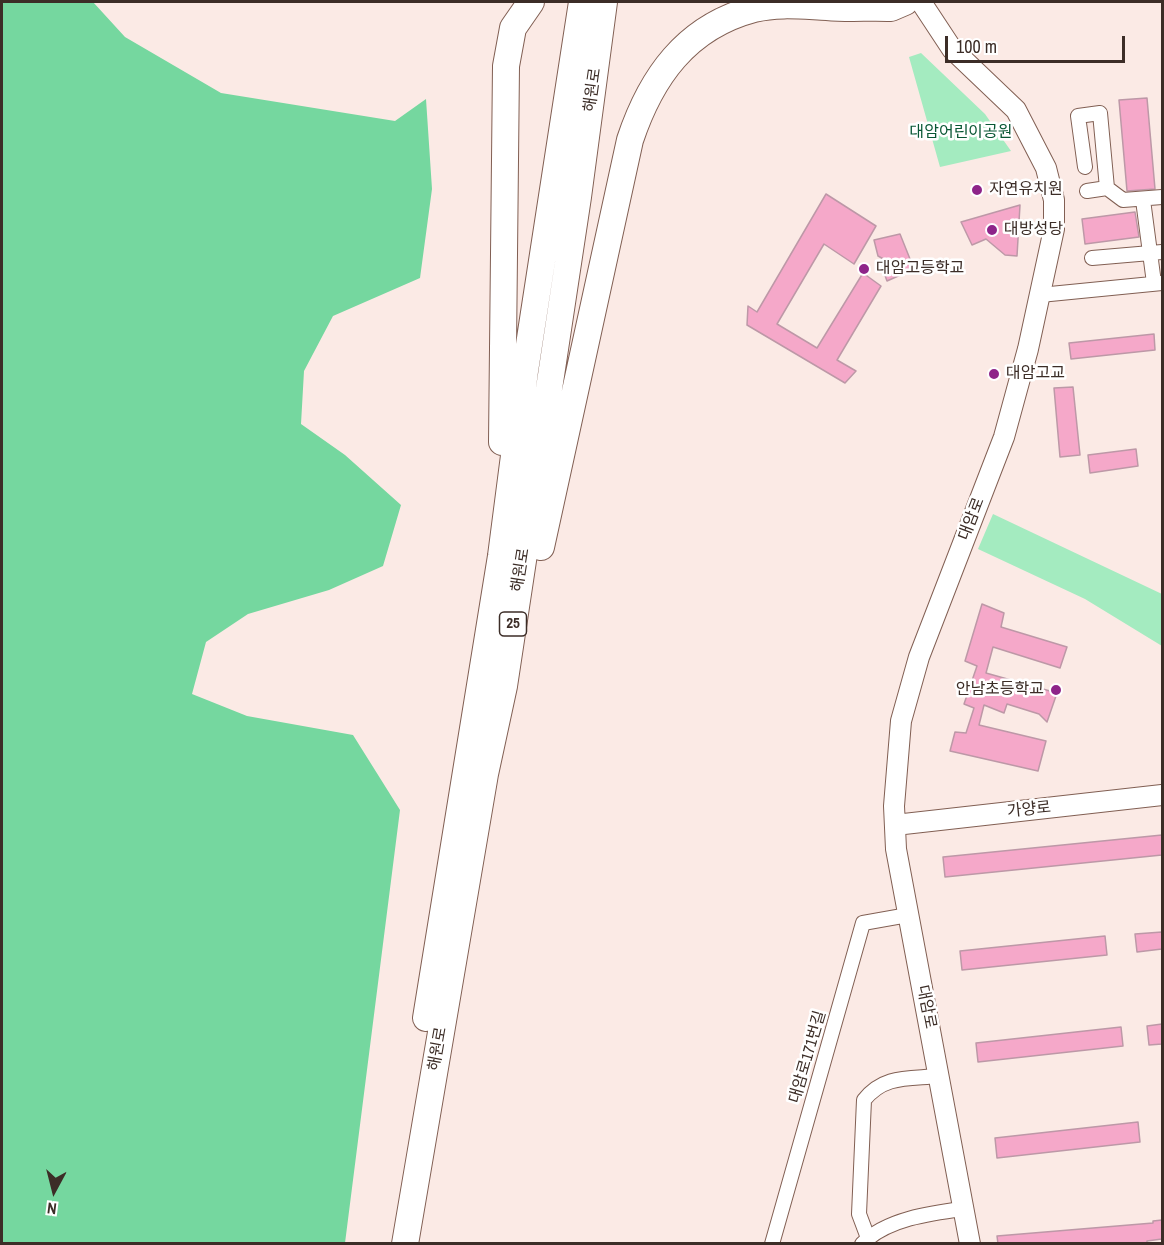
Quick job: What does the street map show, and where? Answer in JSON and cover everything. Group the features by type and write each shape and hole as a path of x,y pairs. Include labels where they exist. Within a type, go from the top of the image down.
{"highway":[{"path":"501,556 506,66 513,28 531,2"},
{"name":"해원로","path":"389,1244 501,556 525,371 582,2"},
{"name":"해원로","path":"405,1244 485,774 504,686 578,197 604,2"},
{"path":"504,686 532,586 619,185 639,115 652,88 666,65 685,45 703,33 753,9 791,5 855,4 891,8 905,2"}],"street":[{"name":"대암로","path":"921,2 952,49 1016,110 1046,168 1054,200 1054,229 1040,295 1004,437 919,657 901,721 895,825 896,849 970,1244"},
{"path":"1085,167 1078,116 1100,113 1107,188"},
{"path":"1087,191 1107,188 1123,200 1162,197"},
{"path":"1040,295 1158,283 1156,252 1143,200"},
{"path":"1092,258 1156,252"},
{"name":"가양로","path":"895,825 1162,795"},
{"name":"대암로171번길","path":"772,1244 862,923 908,915"},
{"path":"939,1076 889,1081 875,1088 864,1100 859,1214 865,1241 912,1218 963,1209"}],"green space":[{"path":"2,2 93,2 125,37 221,93 395,121 426,99 432,189 420,278 333,316 304,371 301,424 345,455 401,505 383,566 329,590 248,614 206,642 192,694 247,716 353,735 400,810 345,1243 2,1243"},
{"name":"대암어린이공원","path":"921,53 985,114 1011,151 940,167 909,57"},
{"path":"993,514 1162,594 1162,646 1085,599 978,549"}],"building":[{"path":"1147,98 1155,189 1127,191 1119,100"},
{"path":"826,194 876,226 854,264 824,244 777,324 817,348 863,273 881,286 837,360 856,371 845,383 747,325 748,306 757,312"},
{"name":"대방성당","path":"1020,205 1017,256 1005,255 986,239 972,245 961,222"},
{"path":"1135,212 1139,237 1085,244 1082,219"},
{"path":"900,234 914,269 887,281 883,270 889,262 878,256 874,240"},
{"path":"1154,334 1155,350 1071,359 1069,343"},
{"path":"1073,387 1080,455 1060,457 1054,388"},
{"path":"1136,449 1138,466 1090,473 1088,455"},
{"path":"982,604 1004,613 1001,627 1067,647 1060,668 993,647 986,673 1057,693 1047,722 1039,714 1007,704 1004,713 984,705 979,725 1046,741 1038,771 950,751 955,732 966,733 974,708 964,704 977,666 965,661"},
{"path":"1162,835 1162,855 945,877 943,857"},
{"path":"1162,932 1162,949 1137,952 1135,934"},
{"path":"1105,936 1107,955 962,970 960,951"},
{"path":"1162,1024 1162,1044 1149,1045 1147,1026"},
{"path":"1121,1027 1123,1046 978,1062 976,1043"},
{"path":"1138,1122 1140,1142 997,1158 995,1138"},
{"path":"1162,1220 1162,1239 1147,1241 1147,1244 998,1244 997,1236 1153,1223 1153,1221"}],"place":[{"name":"자연유치원","path":"977,190"},
{"name":"대방성당","path":"992,230"},
{"name":"대암고등학교","path":"864,269"},
{"name":"대암고교","path":"994,374"},
{"name":"안남초등학교","path":"1056,690"}]}
